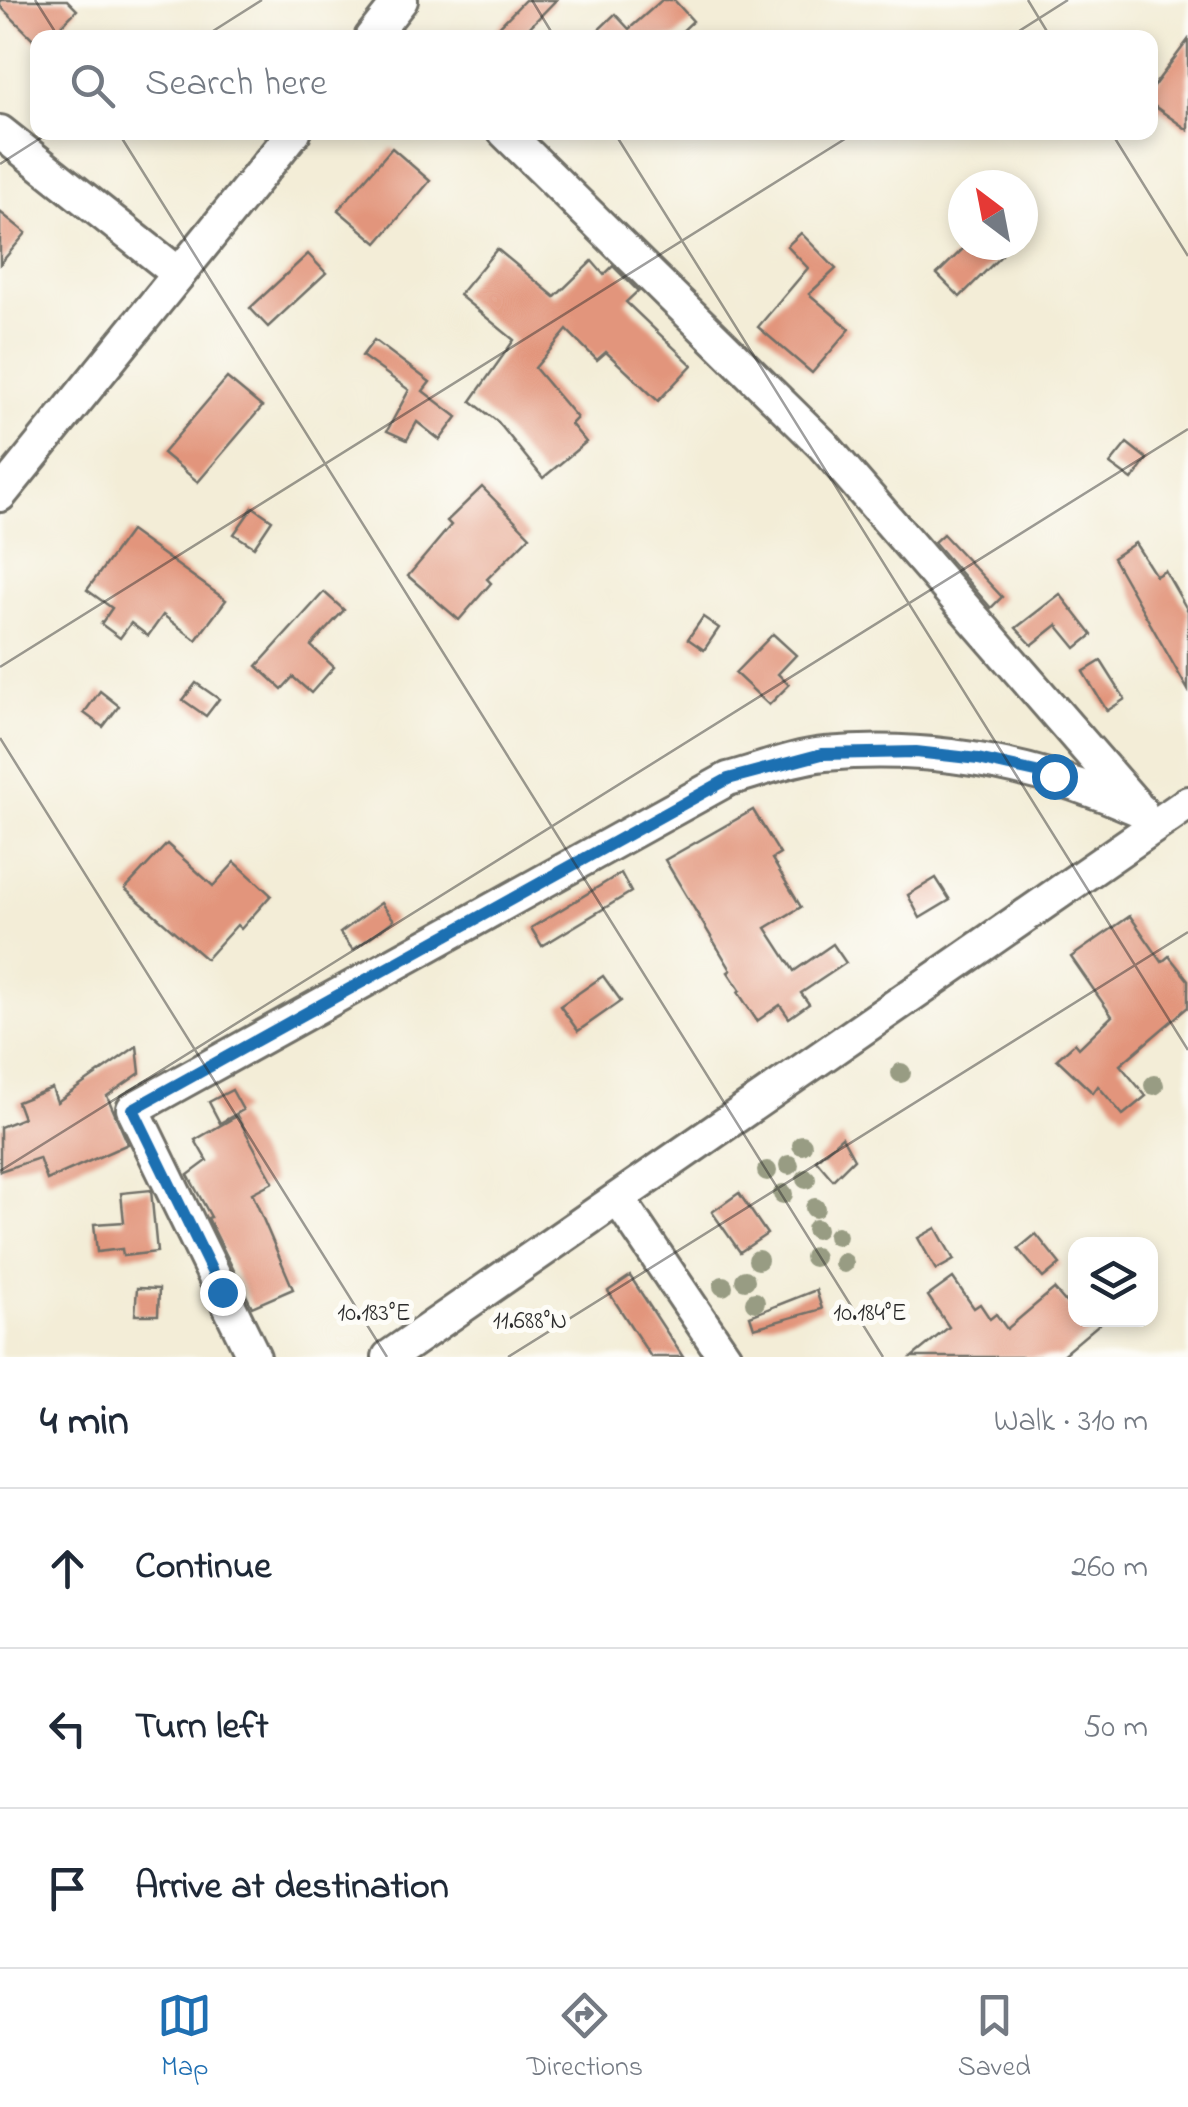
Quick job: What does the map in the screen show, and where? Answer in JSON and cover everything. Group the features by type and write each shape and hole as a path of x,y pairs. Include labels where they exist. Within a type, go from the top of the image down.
{"street":[{"path":"0,132 179,274"},
{"path":"0,495 288,140"},
{"path":"512,140 823,445 1145,819"},
{"path":"254,1357 133,1109 728,779 822,754 916,752 978,759 1054,776 1145,819"},
{"path":"389,1357 619,1200 1145,819 1188,803"},
{"path":"619,1200 725,1357"}],"building":[{"path":"0,0 67,0 77,10 57,30 30,30 30,36 0,6"},
{"path":"525,0 556,0 527,30 496,30"},
{"path":"662,0 674,0 693,21 683,30 598,30 615,14 629,29"},
{"path":"1188,40 1188,130 1158,109 1158,80"},
{"path":"392,148 430,181 377,243 338,210"},
{"path":"0,212 26,233 0,264"},
{"path":"801,233 836,269 809,294 850,329 812,373 758,327 808,268 787,246"},
{"path":"497,249 555,297 592,261 604,275 613,266 638,291 626,302 692,365 658,401 606,352 597,360 567,330 535,368 577,418 571,424 586,442 543,478 498,422 471,401 514,340 459,295"},
{"path":"308,254 326,273 268,327 250,308"},
{"path":"951,260 997,260 960,297 937,274"},
{"path":"374,340 430,382 423,391 457,417 440,440 417,422 407,440 387,431 409,390 362,356"},
{"path":"227,378 262,407 198,482 163,453"},
{"path":"1127,443 1147,459 1132,480 1110,464"},
{"path":"482,487 530,536 487,579 491,583 459,620 408,576 451,525 447,521"},
{"path":"253,507 272,520 254,547 234,534"},
{"path":"130,531 226,600 196,640 163,615 148,636 131,623 120,638 101,624 112,608 87,590"},
{"path":"943,534 1002,597 991,608 934,542"},
{"path":"1135,543 1156,576 1165,571 1188,611 1188,690 1113,558"},
{"path":"324,592 344,610 311,646 334,667 311,693 293,677 282,689 257,666"},
{"path":"1060,594 1092,635 1076,648 1057,625 1032,645 1016,628"},
{"path":"703,617 719,628 704,650 688,639"},
{"path":"773,634 796,655 778,674 789,685 769,705 735,673"},
{"path":"1101,661 1125,699 1107,711 1083,672"},
{"path":"196,683 219,699 206,716 183,700"},
{"path":"100,691 119,706 103,727 84,713"},
{"path":"753,810 780,854 772,859 801,907 766,928 794,971 833,944 846,963 801,993 809,1004 789,1018 780,1005 757,1021 665,860"},
{"path":"167,844 213,886 235,862 271,895 241,929 237,925 206,959 125,889"},
{"path":"621,873 631,892 542,946 531,928"},
{"path":"936,878 950,900 920,918 908,895"},
{"path":"381,903 394,920 353,950 340,933"},
{"path":"1130,916 1162,962 1169,956 1188,980 1188,1007 1120,1065 1146,1096 1123,1115 1098,1086 1093,1093 1057,1059 1075,1043 1079,1048 1112,1016 1071,957"},
{"path":"603,976 621,1001 578,1031 560,1006"},
{"path":"137,1046 140,1073 107,1096 128,1144 47,1180 39,1158 0,1171 0,1127 23,1118 17,1102 52,1088 57,1102"},
{"path":"232,1090 243,1110 220,1123 209,1102"},
{"path":"237,1116 273,1182 252,1193 293,1289 252,1307 188,1175 207,1161 195,1140"},
{"path":"842,1137 854,1159 833,1180 816,1160"},
{"path":"151,1190 157,1252 123,1256 122,1249 97,1252 94,1224 124,1222 121,1193"},
{"path":"739,1193 767,1234 740,1252 712,1212"},
{"path":"936,1228 954,1260 936,1270 918,1238"},
{"path":"1036,1234 1060,1264 1043,1278 1018,1249"},
{"path":"630,1276 683,1357 651,1357 608,1291"},
{"path":"953,1278 974,1308 980,1304 990,1319 996,1314 1007,1329 1054,1289 1068,1305 1068,1327 1096,1327 1060,1357 912,1357 949,1327 928,1296"},
{"path":"137,1288 159,1289 158,1315 135,1315"},
{"path":"816,1290 822,1309 754,1328 750,1316"}],"route":[{"path":"222,1292 133,1109 728,779 822,754 916,752 978,759 1054,776"}]}
